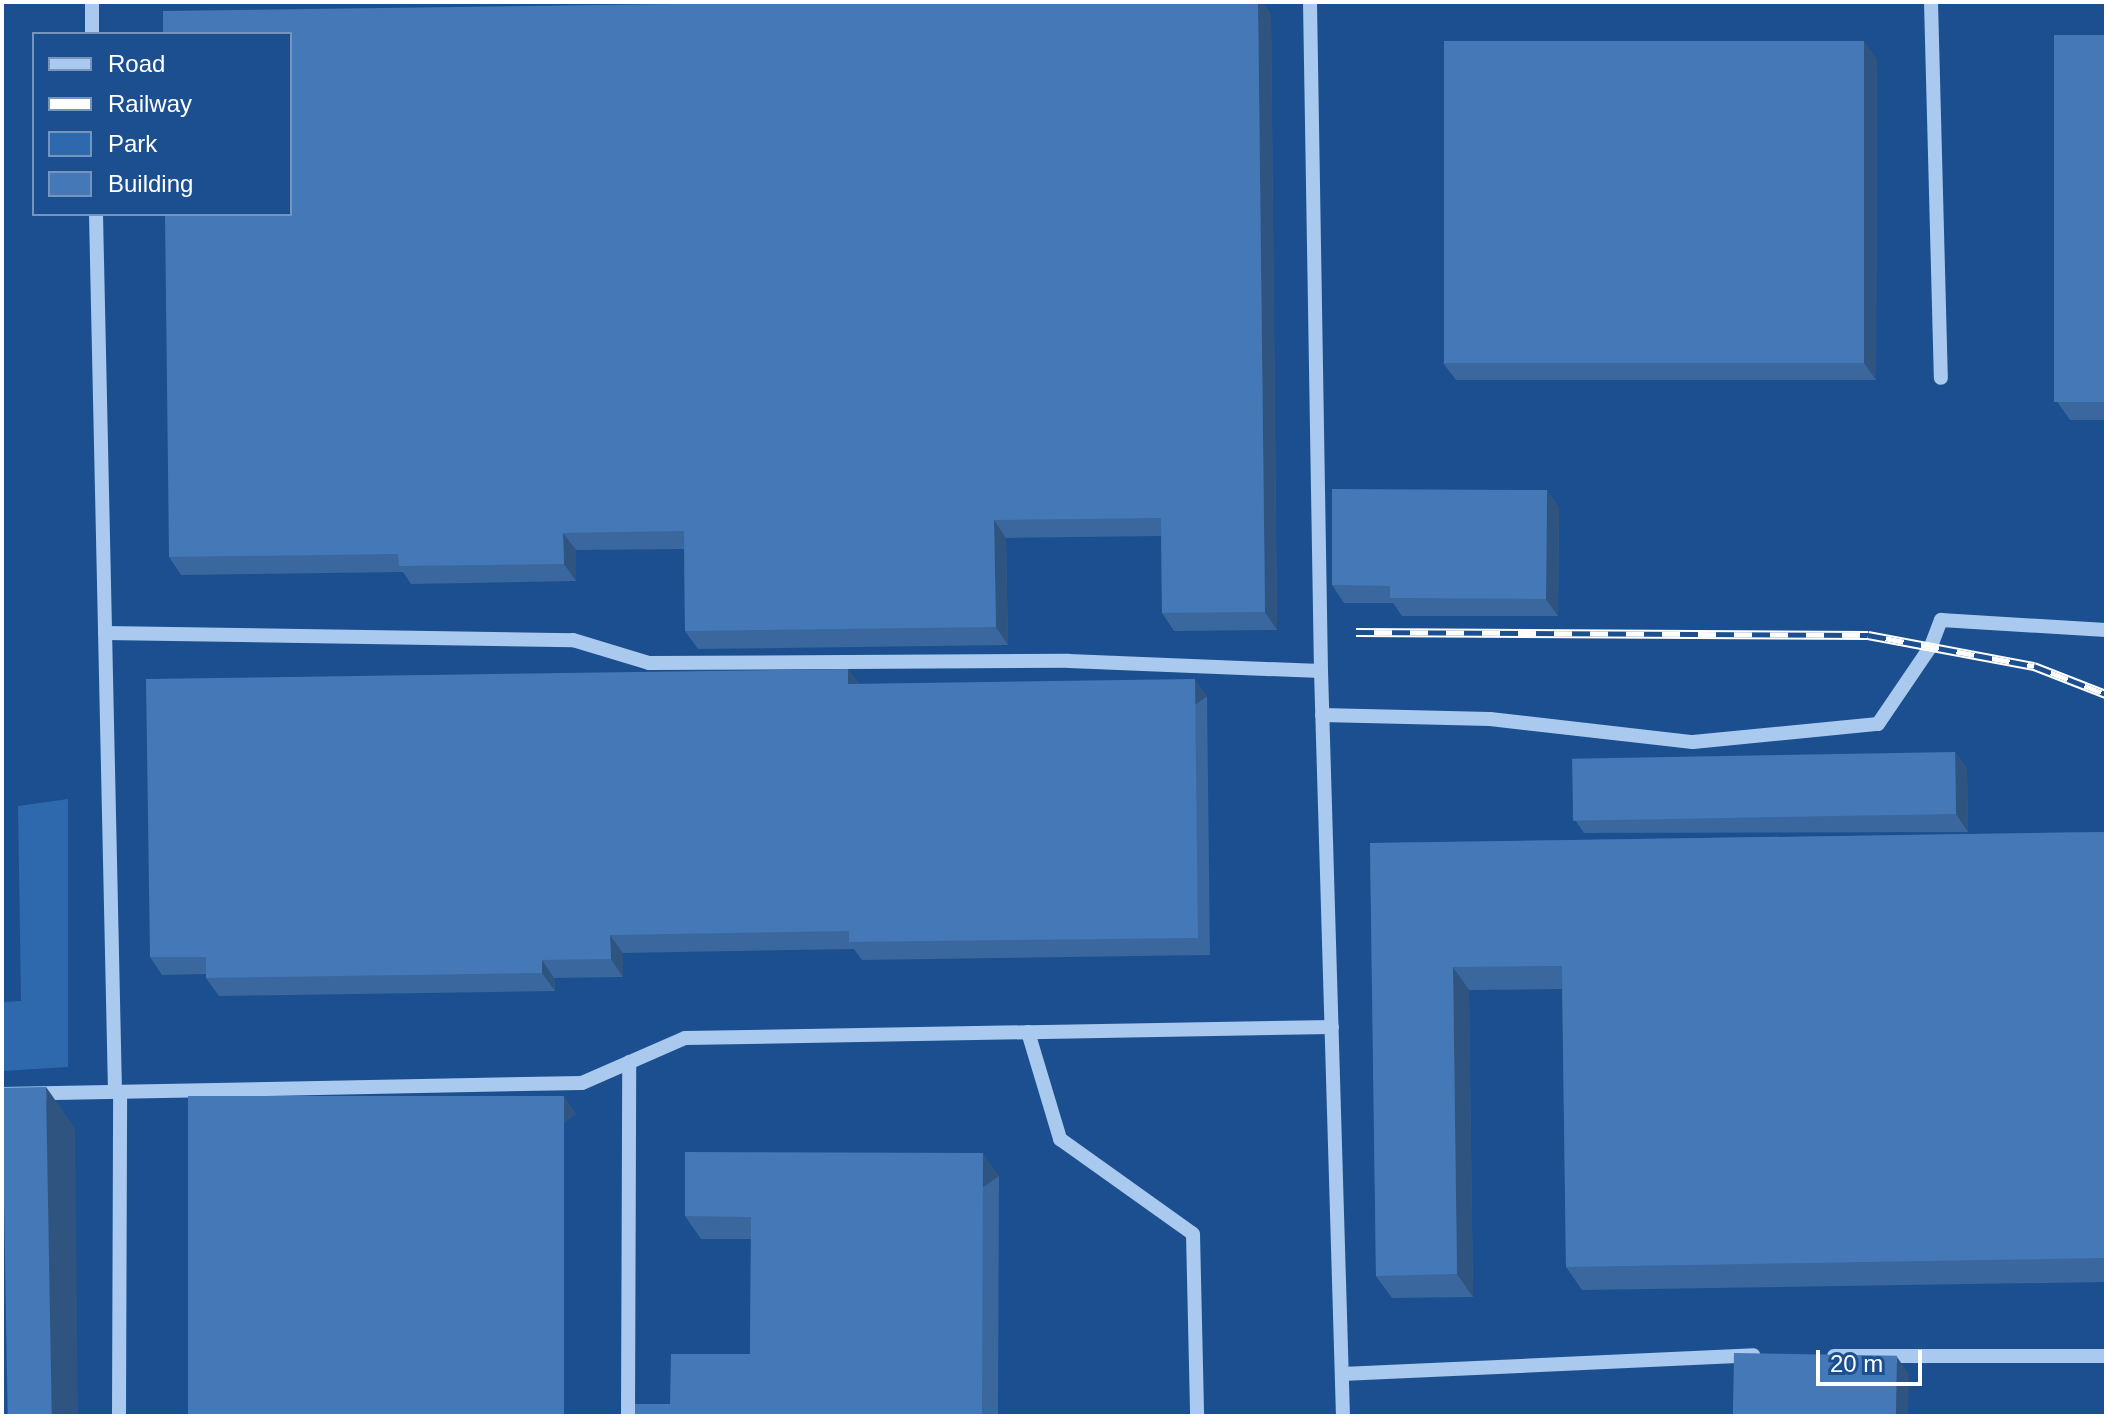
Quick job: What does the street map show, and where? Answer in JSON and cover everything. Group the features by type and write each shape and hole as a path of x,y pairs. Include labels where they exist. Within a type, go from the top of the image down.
{"lane":[{"path":"92,2 92,32"},
{"path":"1310,2 1322,715 1343,1416"},
{"path":"1931,2 1941,378"},
{"path":"96,216 118,1094 119,1416"},
{"path":"1322,715 1490,719 1693,742 1878,724 1931,646 1941,620 2106,630"},
{"path":"105,633 573,640 649,663 1069,661 1321,671"},
{"path":"2,1094 582,1083 685,1038 1332,1027"},
{"path":"1028,1032 1060,1139 1193,1234 1197,1416"},
{"path":"628,1416 629,1062"},
{"path":"1342,1374 1775,1355"},
{"path":"1822,1356 2106,1356"}],"green space":[{"path":"68,799 68,1067 2,1071 2,1002 21,1001 18,806"}],"building":[{"path":"809,2 1258,2 1265,612 1162,613 1161,518 994,520 996,627 685,631 684,531 563,533 564,564 399,566 398,554 169,557 165,216 292,216 292,32 163,32 163,11"},
{"path":"2054,35 2106,35 2106,402 2054,402"},
{"path":"1444,41 1864,41 1864,363 1444,363"},
{"path":"1332,489 1547,490 1546,599 1390,598 1390,586 1332,585"},
{"path":"848,669 848,684 1195,679 1198,938 849,942 849,931 610,935 611,959 542,960 542,973 206,978 206,957 150,957 146,679"},
{"path":"1955,752 1956,814 1573,821 1572,759"},
{"path":"2106,832 2106,1258 1566,1267 1562,966 1453,967 1457,1274 1376,1276 1370,843"},
{"path":"46,1087 52,1416 8,1416 2,1088"},
{"path":"188,1096 564,1096 564,1416 188,1416"},
{"path":"685,1152 983,1153 982,1416 635,1416 635,1404 670,1404 671,1354 750,1354 751,1217 685,1216"},
{"path":"1734,1353 1897,1356 1896,1416 1733,1416"}],"railway":[{"path":"1356,632 1868,635 2034,666 2106,694"}]}
